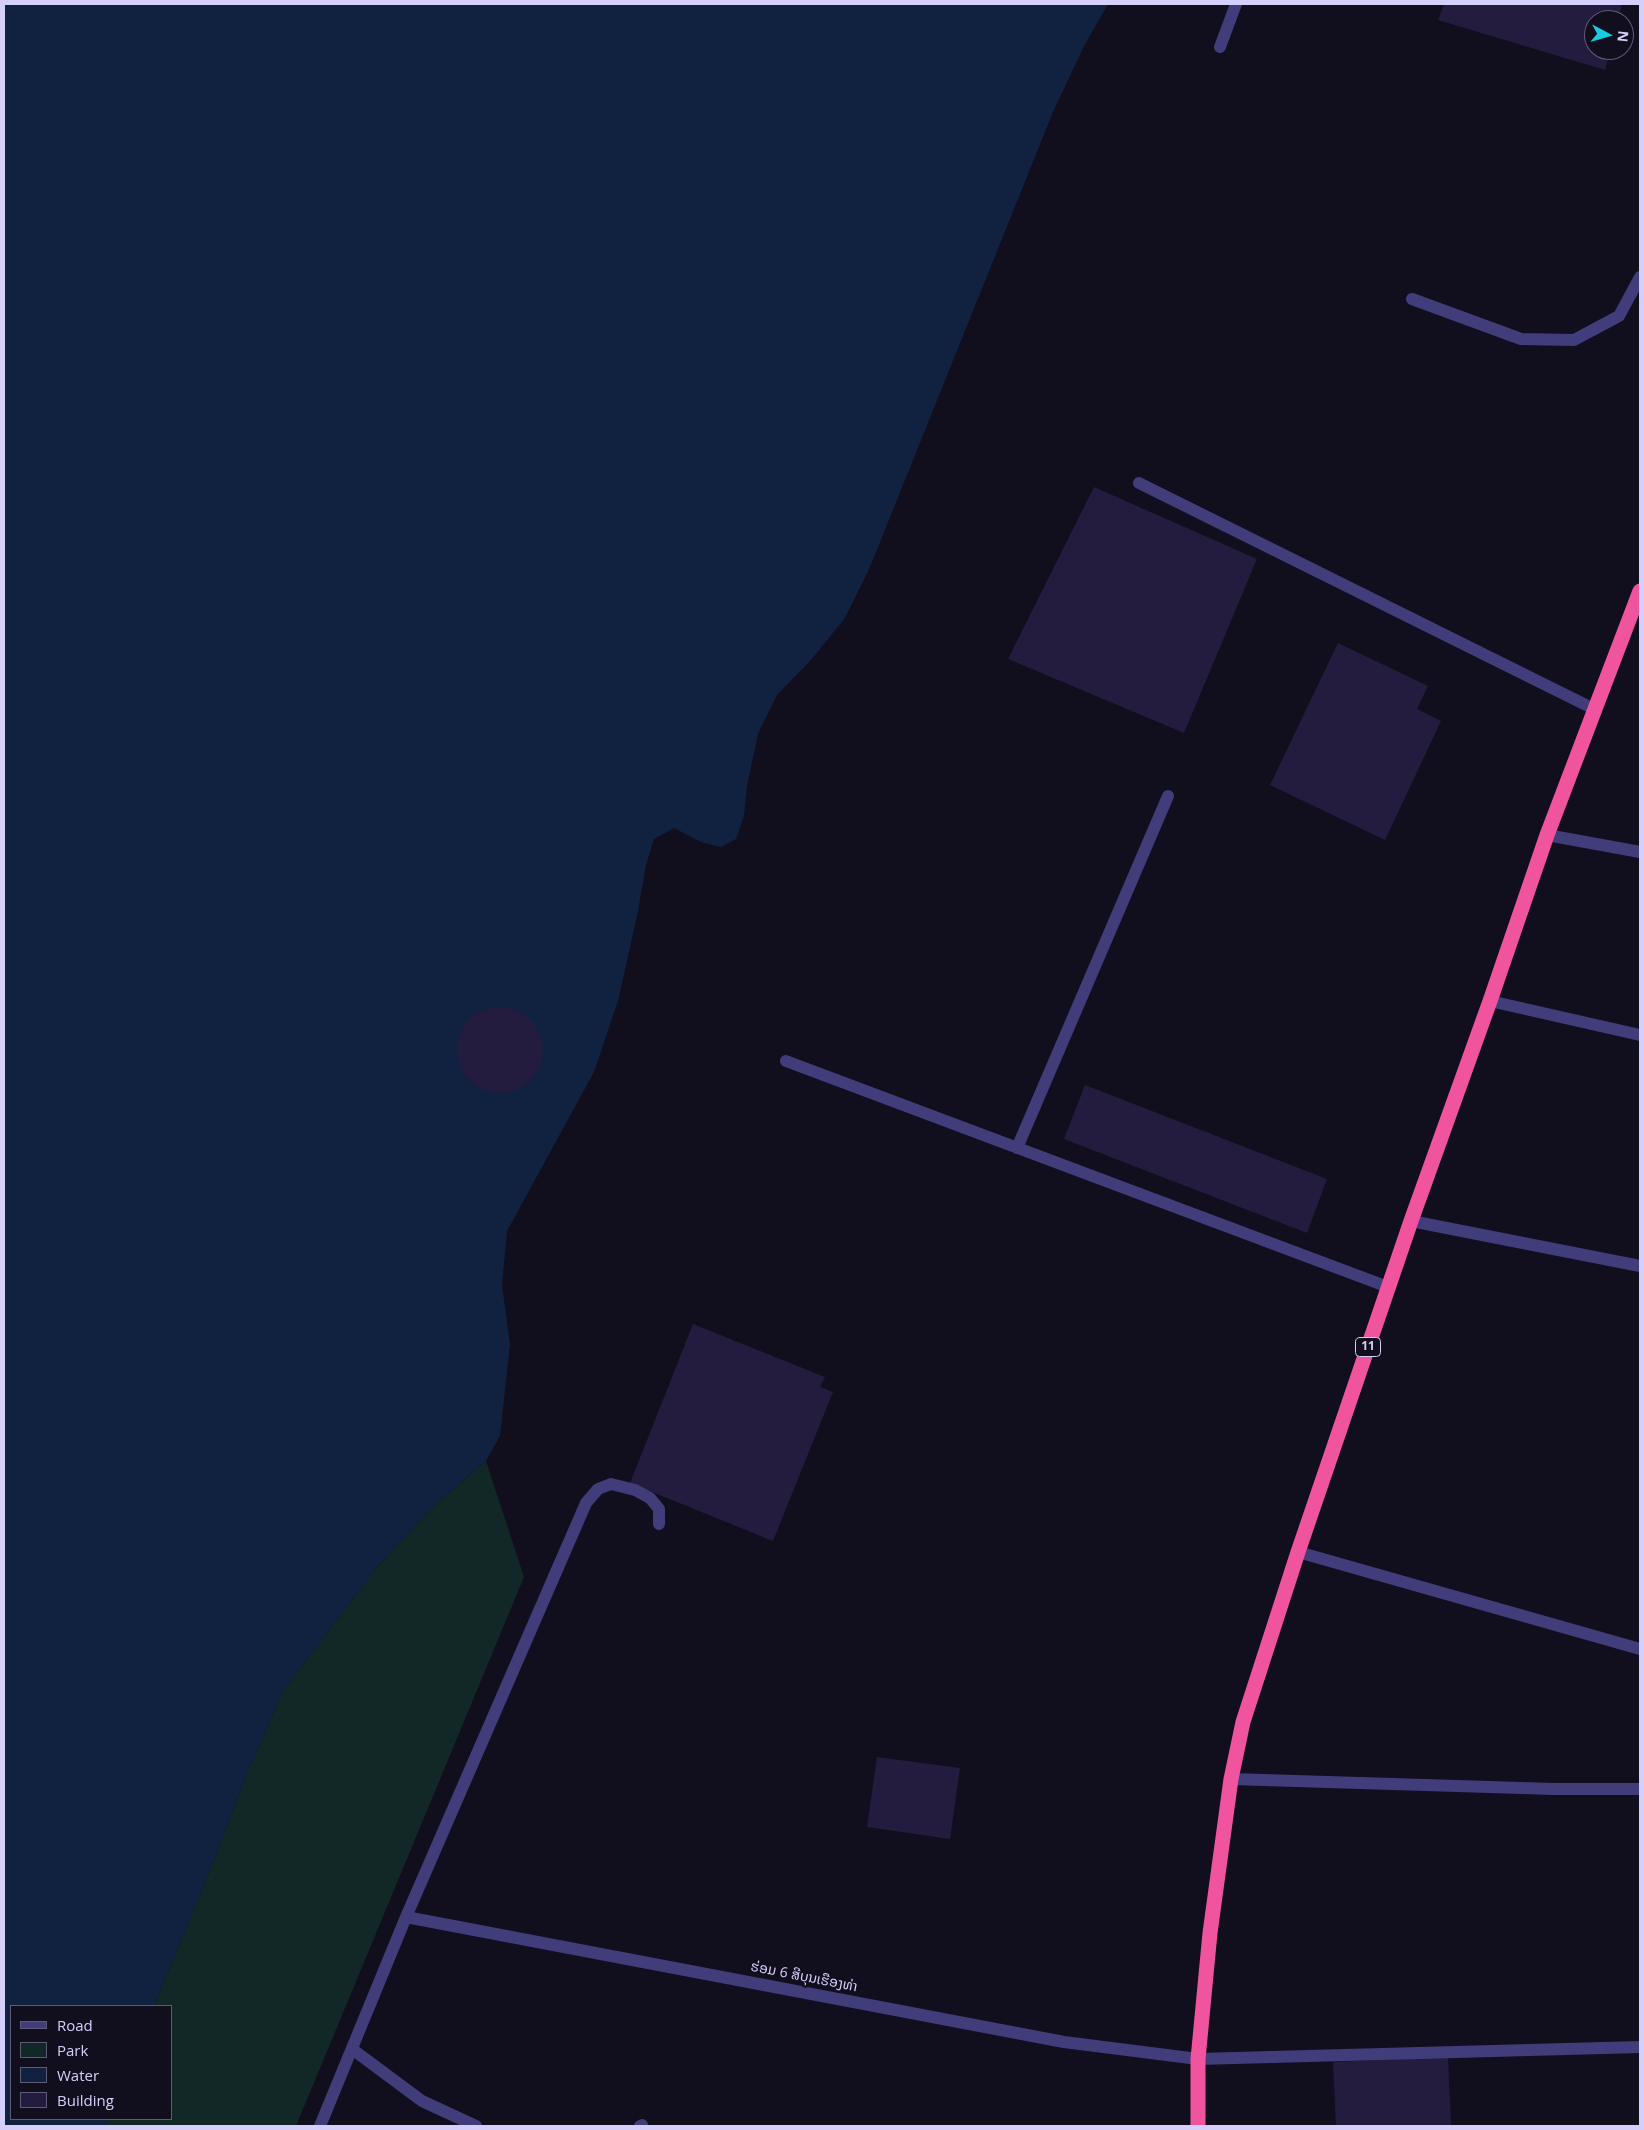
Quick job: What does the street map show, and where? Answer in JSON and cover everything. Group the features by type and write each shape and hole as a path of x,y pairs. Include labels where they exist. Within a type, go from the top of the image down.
{"highway":[{"name":"11","path":"1198,2126 1198,2058 1210,1934 1231,1779 1243,1722 1298,1552 1411,1221 1548,835 1640,592"}],"street":[{"path":"1220,47 1236,4"},
{"path":"1412,299 1521,339 1574,340 1619,316 1640,277"},
{"path":"1139,483 1596,710"},
{"path":"1017,1148 1168,796"},
{"path":"1548,835 1640,852"},
{"path":"1490,1001 1640,1035"},
{"path":"786,1061 1388,1287"},
{"path":"1411,1221 1640,1266"},
{"path":"320,2126 406,1917 586,1503 598,1489 611,1484 636,1490 650,1498 659,1509 659,1524"},
{"path":"1298,1552 1640,1649"},
{"path":"1231,1779 1554,1789 1640,1789"},
{"name":"ຮ່ອມ 6 ສີບຸນເຮືອງທ່າ","path":"406,1917 1054,2040 1198,2058 1640,2047"},
{"path":"352,2049 422,2100 476,2126"}],"green space":[{"path":"486,1461 524,1577 296,2126 104,2126 107,2120 172,2120 172,2005 154,2005 211,1868 247,1773 284,1690 377,1567 436,1504"}],"water":[{"path":"4,4 1108,4 1084,46 1053,112 870,567 845,618 811,660 777,695 758,734 747,786 744,816 736,839 721,847 701,842 674,828 654,839 646,865 618,1001 594,1072 507,1231 502,1285 510,1344 500,1436 486,1461 436,1504 377,1567 284,1690 247,1773 211,1868 154,2005 10,2005 10,2120 107,2120 104,2126 4,2126"}],"building":[{"path":"1444,4 1622,4 1620,10 1584,10 1584,60 1608,60 1605,70 1438,20"},
{"path":"1094,487 1257,559 1184,733 1008,659"},
{"path":"1338,643 1428,686 1417,709 1441,721 1385,840 1270,785"},
{"path":"500,1007 524,1014 536,1026 543,1050 536,1074 524,1086 500,1093 476,1086 464,1074 457,1050 464,1026 476,1014"},
{"path":"1085,1085 1327,1179 1307,1233 1064,1139"},
{"path":"693,1324 825,1377 820,1387 833,1392 773,1541 630,1483"},
{"path":"877,1757 960,1768 950,1839 867,1827"},
{"path":"1448,2057 1451,2126 1336,2126 1333,2062"}]}
